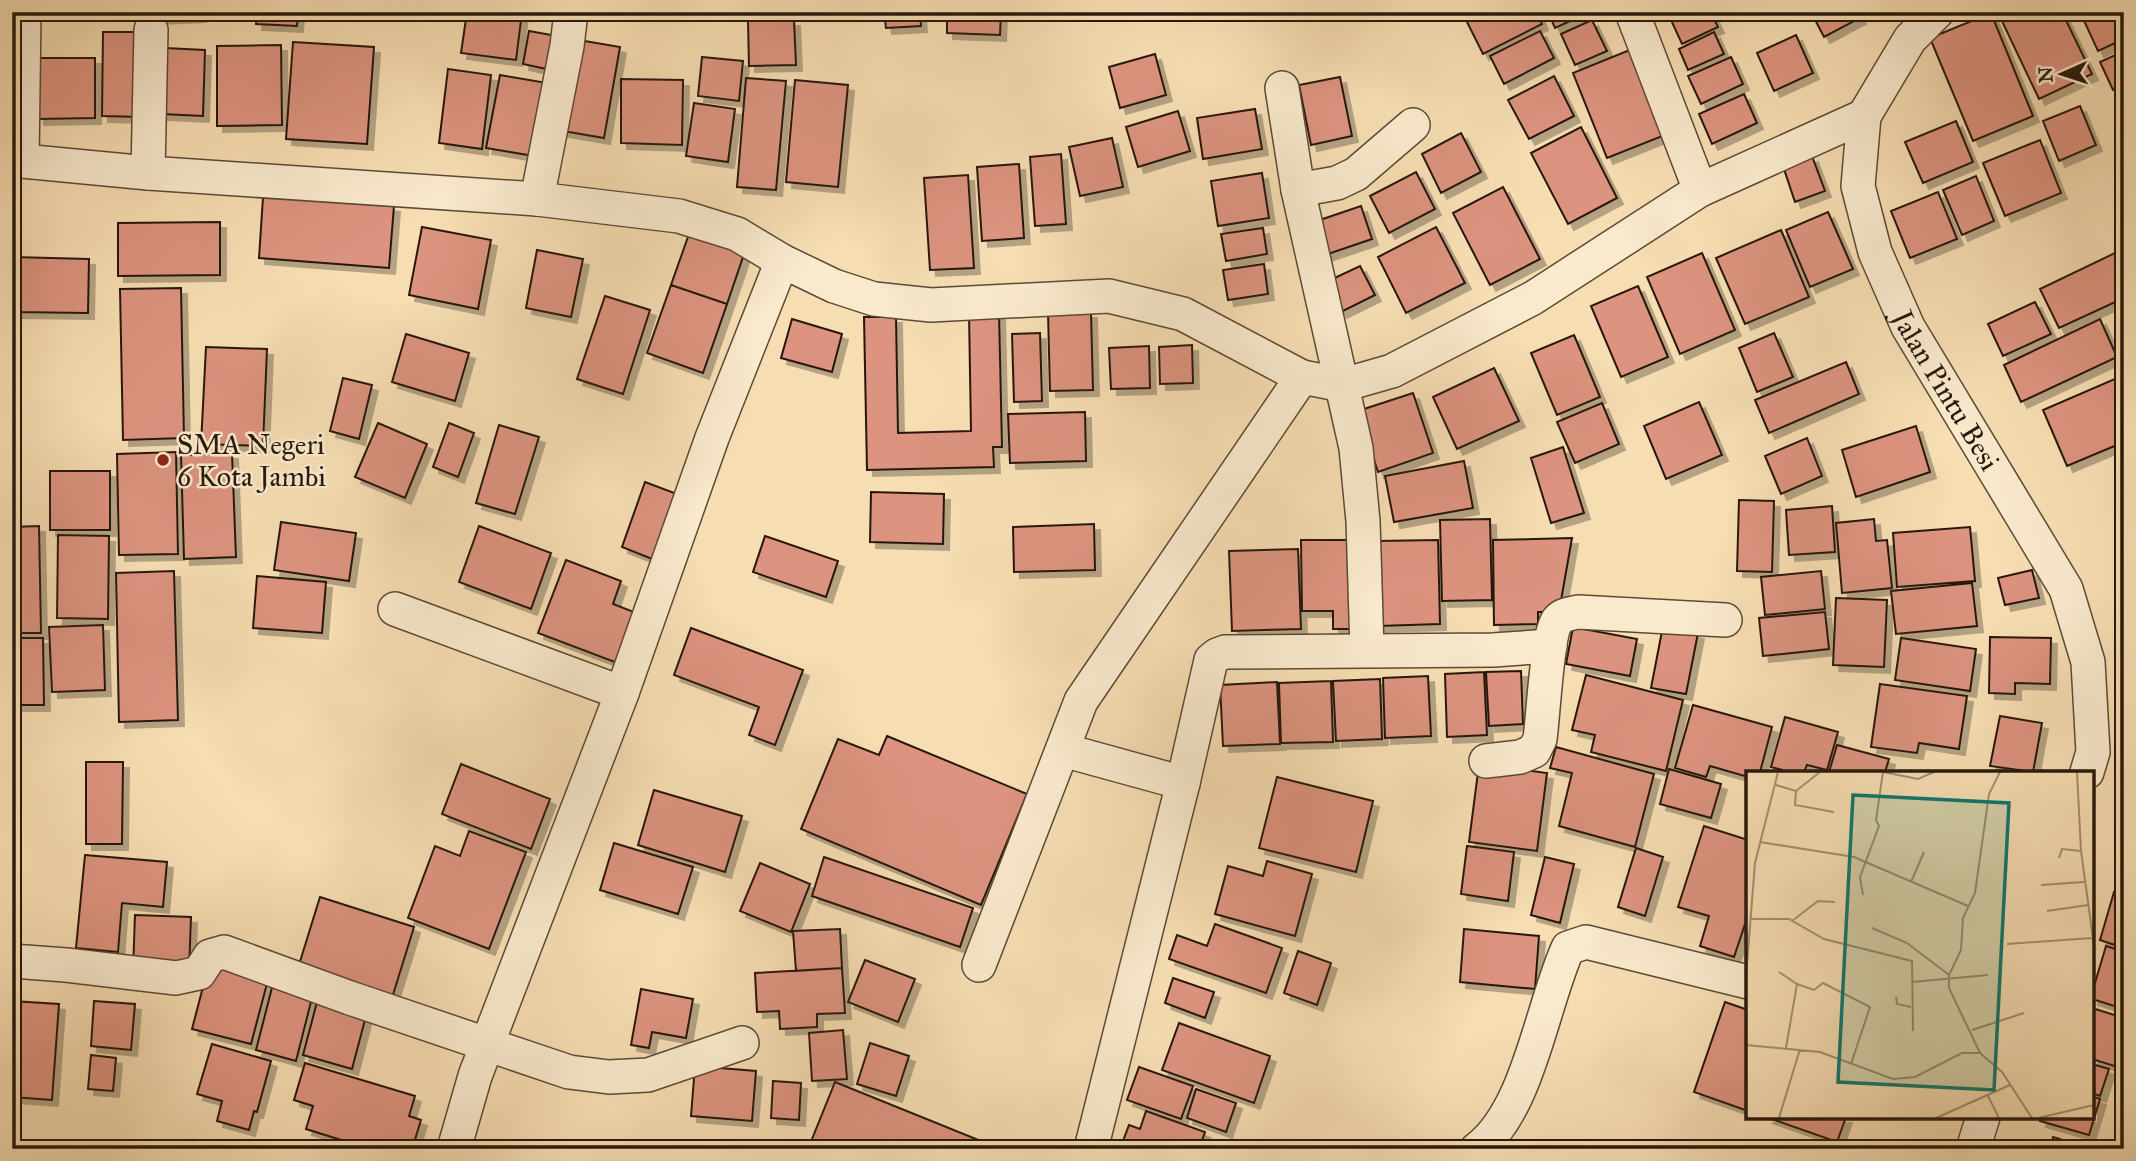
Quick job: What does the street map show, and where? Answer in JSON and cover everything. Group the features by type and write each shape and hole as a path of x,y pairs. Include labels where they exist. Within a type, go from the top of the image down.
{"street":[{"path":"24,12 17,160 148,173 537,199 679,216 737,234 782,261 834,286 874,299 930,305 1109,296 1183,314 1302,377 1343,385 1392,371 1533,298 1700,190 1864,116"},
{"path":"537,199 567,47 571,12"},
{"path":"1632,12 1700,190"},
{"name":"Jalan Pintu Besi","path":"1937,12 1910,39 1864,116 1858,186 1875,252 1908,327 2066,589 2088,662 2092,752 2087,771"},
{"path":"148,173 151,30"},
{"path":"1282,88 1297,190 1356,448 1363,521 1367,650"},
{"path":"1297,190 1337,183 1356,174 1413,125"},
{"path":"454,1149 475,1076 622,693 712,438 782,261"},
{"path":"979,965 1081,701 1302,377"},
{"path":"396,609 622,693"},
{"path":"1486,761 1520,757 1534,751 1540,739 1550,646 1554,626 1559,618 1578,612 1725,620"},
{"path":"1091,1149 1183,783 1211,660 1224,652 1493,650 1550,646"},
{"path":"1063,750 1183,783"},
{"path":"1477,1149 1487,1142 1499,1127 1521,1088 1558,971 1568,948 1586,942 1746,982"},
{"path":"12,961 176,978 199,973 210,956 224,952 487,1046 569,1072 609,1077 648,1074 742,1043"},
{"path":"1973,1149 1982,1119"}],"building":[{"path":"155,12 200,12 200,16 155,18"},
{"path":"257,12 298,12 297,26 256,24"},
{"path":"467,12 522,12 516,60 461,53"},
{"path":"884,12 920,12 921,26 886,28"},
{"path":"947,12 1001,12 1000,35 947,33"},
{"path":"1462,12 1537,12 1542,24 1483,54"},
{"path":"1548,12 1590,12 1555,28"},
{"path":"1687,12 1711,12 1718,27 1682,44 1671,20"},
{"path":"1811,12 1856,12 1860,18 1824,37"},
{"path":"2015,12 2062,12 2092,74 2039,99 2001,19"},
{"path":"2080,12 2124,12 2124,39 2098,51"},
{"path":"1991,13 2033,116 1973,141 1930,38"},
{"path":"794,20 796,65 749,66 748,21"},
{"path":"1592,20 1607,51 1575,65 1561,34"},
{"path":"529,31 557,36 551,70 523,64"},
{"path":"1540,31 1554,58 1504,84 1490,56"},
{"path":"103,32 144,32 142,117 102,116"},
{"path":"1714,32 1724,54 1688,70 1679,49"},
{"path":"1796,35 1813,73 1774,91 1757,53"},
{"path":"573,39 620,47 604,138 557,130"},
{"path":"293,42 374,47 367,144 286,139"},
{"path":"281,45 282,125 217,126 217,46"},
{"path":"165,48 205,50 203,116 162,114"},
{"path":"1632,49 1665,135 1607,158 1573,73"},
{"path":"2124,51 2124,85 2113,90 2100,62"},
{"path":"1155,54 1166,95 1120,108 1109,67"},
{"path":"702,57 743,61 739,101 698,96"},
{"path":"1731,57 1743,84 1701,104 1688,76"},
{"path":"38,58 95,58 95,118 38,119"},
{"path":"448,69 491,75 482,149 439,143"},
{"path":"500,75 547,83 534,156 486,148"},
{"path":"1554,76 1574,116 1529,139 1508,100"},
{"path":"1340,77 1352,136 1311,145 1299,85"},
{"path":"746,78 786,81 776,190 737,187"},
{"path":"621,79 683,80 682,145 621,143"},
{"path":"795,80 848,85 838,187 786,182"},
{"path":"1744,94 1757,123 1712,144 1699,114"},
{"path":"694,103 735,109 728,162 686,156"},
{"path":"2080,106 2096,145 2059,161 2043,121"},
{"path":"1255,109 1262,149 1203,159 1197,118"},
{"path":"1178,111 1190,151 1138,167 1126,127"},
{"path":"1956,121 1973,162 1923,183 1905,142"},
{"path":"1581,127 1617,198 1568,224 1531,153"},
{"path":"1461,133 1481,172 1441,193 1422,154"},
{"path":"1112,138 1123,187 1080,196 1069,147"},
{"path":"2040,140 2061,193 2005,216 1983,163"},
{"path":"1061,154 1066,224 1035,226 1030,157"},
{"path":"1812,156 1825,191 1795,202 1783,166"},
{"path":"1019,164 1024,238 982,241 977,167"},
{"path":"1416,172 1435,209 1389,233 1370,196"},
{"path":"1262,173 1269,218 1218,226 1211,181"},
{"path":"968,175 974,268 930,270 924,178"},
{"path":"1976,176 1994,221 1962,235 1943,190"},
{"path":"1503,187 1540,259 1490,285 1453,213"},
{"path":"1938,192 1957,239 1910,258 1891,211"},
{"path":"263,197 394,206 389,268 259,258"},
{"path":"1361,206 1372,239 1322,256 1311,223"},
{"path":"1828,212 1853,269 1810,287 1786,230"},
{"path":"220,222 220,275 118,276 118,223"},
{"path":"422,227 491,240 478,309 409,295"},
{"path":"1436,227 1465,283 1406,313 1378,257"},
{"path":"1263,228 1267,254 1226,261 1221,234"},
{"path":"1781,230 1809,297 1745,324 1716,258"},
{"path":"689,234 744,254 727,304 671,285"},
{"path":"537,250 583,259 571,317 526,308"},
{"path":"2119,251 2124,262 2124,298 2059,328 2040,289"},
{"path":"1702,253 1735,330 1680,354 1647,277"},
{"path":"12,257 89,259 88,313 12,312"},
{"path":"1264,264 1268,294 1228,300 1223,270"},
{"path":"1360,266 1375,295 1341,312 1326,282"},
{"path":"671,285 727,304 703,373 647,353"},
{"path":"1638,286 1668,357 1621,377 1591,306"},
{"path":"181,288 184,438 123,440 120,289"},
{"path":"605,296 650,310 623,394 577,379"},
{"path":"2035,302 2051,334 2003,356 1988,324"},
{"path":"999,312 1002,447 993,447 994,467 867,470 864,317 896,317 898,433 971,431 969,313"},
{"path":"1091,312 1093,390 1050,391 1048,313"},
{"path":"792,319 842,334 832,372 781,358"},
{"path":"2100,319 2117,357 2021,402 2004,365"},
{"path":"1040,333 1042,401 1014,402 1012,334"},
{"path":"1774,333 1793,377 1757,392 1739,348"},
{"path":"406,334 469,353 455,401 392,382"},
{"path":"1574,335 1600,397 1557,415 1531,353"},
{"path":"1192,345 1193,383 1160,384 1159,347"},
{"path":"1149,346 1150,388 1111,389 1109,348"},
{"path":"206,347 267,349 263,446 201,444"},
{"path":"1846,362 1859,394 1769,433 1755,400"},
{"path":"1494,368 1519,421 1457,449 1433,397"},
{"path":"2124,375 2124,442 2067,466 2043,410"},
{"path":"343,378 372,385 359,439 330,431"},
{"path":"1413,393 1433,453 1378,472 1358,411"},
{"path":"1699,402 1722,455 1666,479 1644,426"},
{"path":"1602,403 1619,444 1575,463 1557,422"},
{"path":"1085,412 1086,461 1010,463 1008,414"},
{"path":"378,423 427,444 405,498 355,477"},
{"path":"449,423 474,433 458,477 433,467"},
{"path":"499,425 539,437 515,514 476,503"},
{"path":"1916,426 1930,472 1856,497 1842,450"},
{"path":"1807,438 1822,476 1781,494 1765,456"},
{"path":"1563,447 1584,513 1551,523 1531,458"},
{"path":"176,452 178,554 119,555 117,454"},
{"path":"232,453 236,557 184,559 181,455"},
{"path":"1464,461 1473,508 1394,522 1385,476"},
{"path":"50,471 110,471 110,530 50,530"},
{"path":"645,482 685,497 662,563 622,547"},
{"path":"871,492 944,494 943,544 870,542"},
{"path":"1739,500 1774,501 1772,572 1737,571"},
{"path":"1832,506 1835,552 1789,555 1786,510"},
{"path":"1490,519 1492,600 1442,601 1440,520"},
{"path":"1874,519 1876,541 1887,540 1892,588 1842,593 1836,523"},
{"path":"281,522 356,533 349,581 274,570"},
{"path":"1094,524 1095,570 1014,572 1013,527"},
{"path":"39,526 41,633 12,633 12,527"},
{"path":"479,526 551,553 531,609 459,582"},
{"path":"1970,527 1975,581 1897,587 1893,533"},
{"path":"58,535 109,536 108,619 57,618"},
{"path":"765,536 838,561 826,597 753,572"},
{"path":"1572,538 1559,612 1538,612 1538,624 1494,625 1493,540"},
{"path":"1301,540 1354,540 1355,629 1333,629 1333,611 1302,611"},
{"path":"1438,540 1440,624 1378,626 1377,541"},
{"path":"1298,549 1301,629 1232,631 1229,551"},
{"path":"2124,549 2124,575 2116,551"},
{"path":"566,560 621,581 613,604 639,614 620,664 538,633"},
{"path":"2032,570 2039,598 2005,605 1998,578"},
{"path":"174,571 178,720 119,722 116,573"},
{"path":"1821,571 1825,609 1765,615 1761,577"},
{"path":"257,576 326,582 322,633 253,628"},
{"path":"1972,583 1977,626 1896,634 1891,591"},
{"path":"1836,598 1887,600 1884,667 1833,665"},
{"path":"1825,612 1829,649 1763,656 1759,618"},
{"path":"103,625 105,690 52,692 49,627"},
{"path":"1663,626 1698,633 1686,694 1651,688"},
{"path":"1573,627 1637,639 1630,676 1566,664"},
{"path":"691,628 803,670 775,745 749,735 759,707 674,675"},
{"path":"1990,637 2051,638 2050,684 2015,683 2015,694 1989,693"},
{"path":"12,638 43,638 44,705 12,705"},
{"path":"1901,638 1976,649 1970,691 1895,680"},
{"path":"1521,671 1523,724 1489,726 1486,672"},
{"path":"1484,672 1487,735 1447,737 1445,674"},
{"path":"1586,675 1683,700 1666,771 1591,752 1595,735 1572,730"},
{"path":"1428,676 1431,736 1385,738 1383,678"},
{"path":"1380,679 1382,739 1336,741 1333,681"},
{"path":"1331,681 1333,742 1281,743 1279,683"},
{"path":"1277,682 1280,744 1223,746 1220,685"},
{"path":"1880,684 1967,696 1959,749 1919,743 1917,753 1871,747"},
{"path":"1693,705 1772,727 1760,771 1746,771 1746,776 1710,766 1706,777 1675,768"},
{"path":"2000,716 2042,723 2033,771 1990,766"},
{"path":"1785,717 1838,732 1827,770 1807,765 1804,771 1786,771 1771,767"},
{"path":"887,736 1027,794 981,905 801,829 838,739 879,755"},
{"path":"1837,745 1889,759 1885,771 1829,771"},
{"path":"1556,747 1654,774 1635,847 1559,826 1572,773 1550,768"},
{"path":"86,762 123,762 122,844 86,844"},
{"path":"461,764 550,799 531,849 442,814"},
{"path":"1479,764 1547,773 1537,851 1469,842"},
{"path":"1669,769 1721,784 1711,818 1660,804"},
{"path":"1277,777 1373,801 1356,872 1259,848"},
{"path":"654,790 742,816 725,872 638,845"},
{"path":"1704,826 1746,839 1746,921 1734,957 1700,946 1709,916 1678,907"},
{"path":"469,831 526,852 489,949 408,918 435,846 460,856"},
{"path":"614,843 693,867 678,914 600,890"},
{"path":"1467,846 1514,852 1508,901 1461,894"},
{"path":"1636,848 1663,857 1645,916 1618,907"},
{"path":"85,855 167,862 163,907 122,903 118,952 76,948"},
{"path":"824,857 973,908 960,947 812,896"},
{"path":"1545,857 1574,864 1560,923 1531,915"},
{"path":"1267,861 1312,874 1295,936 1215,914 1228,866 1263,876"},
{"path":"760,863 810,884 791,932 740,911"},
{"path":"2124,863 2124,892 2116,889"},
{"path":"2114,892 2124,895 2124,948 2100,940"},
{"path":"320,897 414,927 392,998 298,968"},
{"path":"135,915 191,917 189,971 133,970"},
{"path":"1215,924 1282,948 1266,993 1169,959 1177,935 1207,946"},
{"path":"840,929 842,968 796,971 793,931"},
{"path":"1464,929 1539,936 1535,989 1460,982"},
{"path":"2106,946 2124,952 2124,1009 2094,1000 2094,986"},
{"path":"1298,951 1331,963 1317,1005 1284,993"},
{"path":"210,960 269,976 251,1044 192,1029"},
{"path":"865,960 915,979 898,1022 848,1002"},
{"path":"842,968 845,1013 817,1014 817,1027 780,1029 779,1011 757,1012 755,973"},
{"path":"275,976 315,986 296,1061 256,1050"},
{"path":"1173,978 1214,992 1205,1018 1165,1003"},
{"path":"641,989 693,999 686,1038 652,1032 649,1048 631,1045"},
{"path":"12,1001 59,1004 52,1100 12,1097"},
{"path":"94,1001 135,1004 131,1050 91,1046"},
{"path":"317,1002 366,1016 352,1069 303,1055"},
{"path":"1725,1002 1746,1009 1746,1110 1694,1092"},
{"path":"2094,1009 2124,1018 2124,1069 2094,1060"},
{"path":"1179,1023 1270,1056 1254,1103 1162,1070"},
{"path":"843,1030 847,1079 812,1081 809,1033"},
{"path":"870,1043 909,1056 896,1096 857,1084"},
{"path":"212,1044 271,1061 257,1112 254,1111 249,1130 217,1121 222,1101 197,1094"},
{"path":"91,1055 116,1058 113,1091 88,1089"},
{"path":"305,1063 415,1096 409,1116 421,1120 413,1146 401,1142 399,1149 370,1149 306,1129 313,1106 294,1100"},
{"path":"2094,1065 2109,1069 2100,1096 2094,1094"},
{"path":"695,1066 756,1071 752,1121 691,1116"},
{"path":"1139,1067 1193,1086 1181,1119 1127,1100"},
{"path":"773,1081 801,1083 799,1120 771,1118"},
{"path":"835,1082 981,1141 977,1149 808,1149"},
{"path":"1196,1089 1236,1103 1226,1132 1187,1118"},
{"path":"2094,1097 2100,1099 2094,1119"},
{"path":"1146,1111 1205,1132 1199,1149 1120,1149 1129,1125 1140,1129"},
{"path":"1772,1119 1845,1119 1837,1142"},
{"path":"2040,1119 2094,1119 2089,1135"},
{"path":"2053,1137 2092,1149 2050,1149"},
{"path":"57,1140 123,1147 123,1149 56,1149"},
{"path":"559,1140 628,1148 558,1149"}],"place":[{"name":"SMA Negeri 6 Kota Jambi","path":"163,460"}]}
